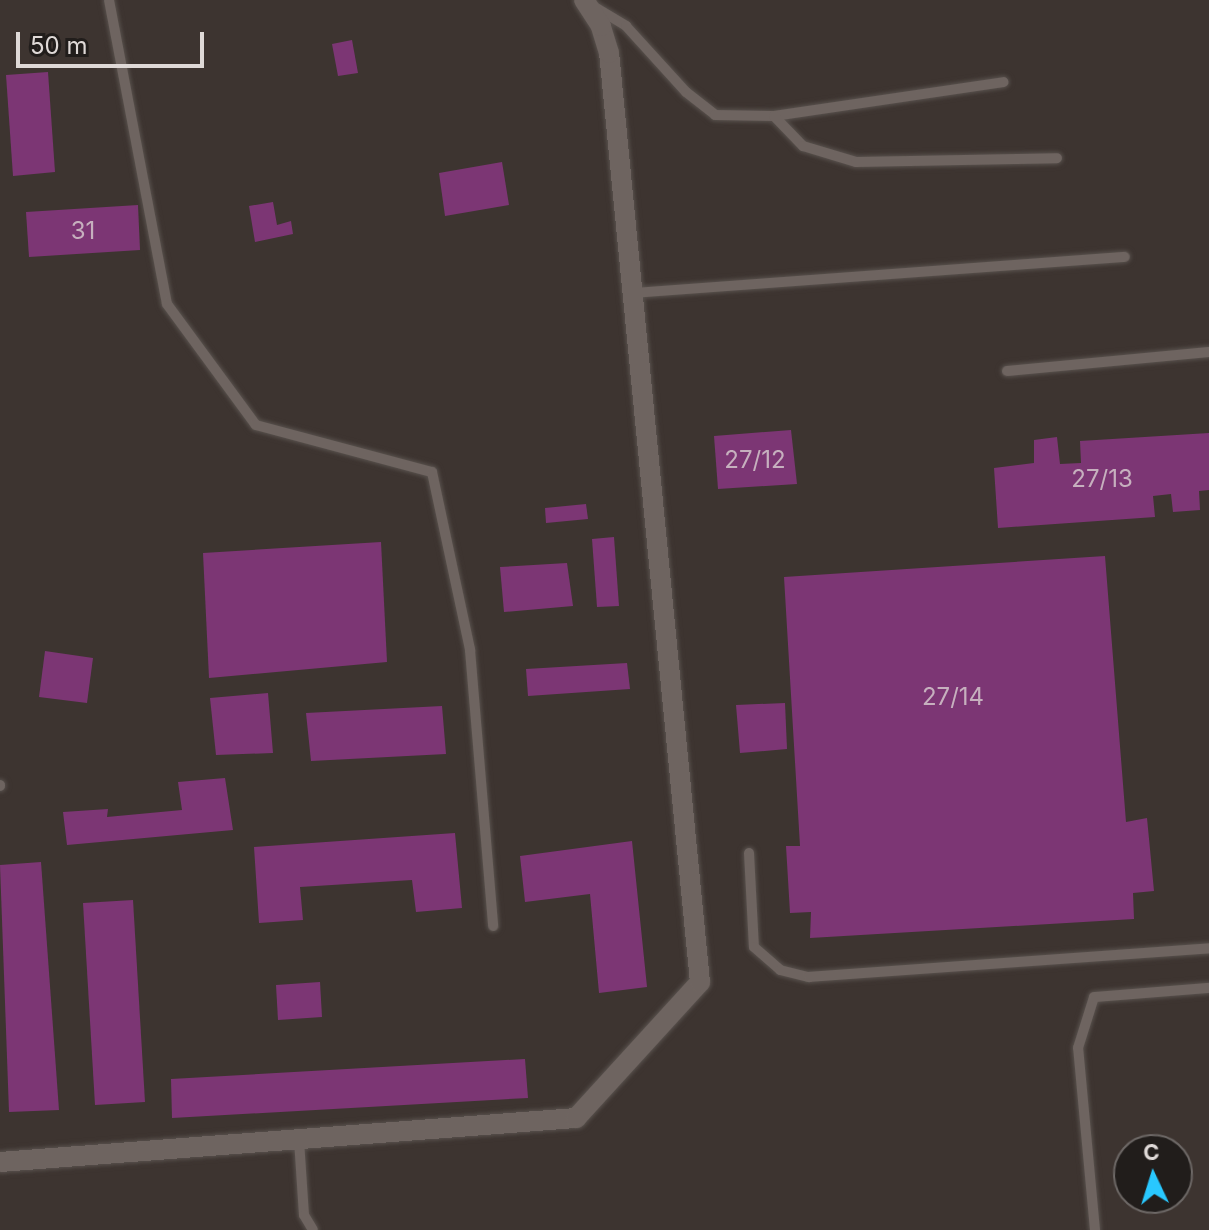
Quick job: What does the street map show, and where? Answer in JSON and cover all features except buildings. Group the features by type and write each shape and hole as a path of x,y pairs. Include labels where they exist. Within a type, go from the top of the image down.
{"street":[{"path":"0,1162 576,1118 700,982 609,53 586,2"}],"lane":[{"path":"109,0 167,304 256,425 358,456 432,472 470,650 493,926"},
{"path":"586,2 626,26 686,92 715,115 774,116 1004,82"},
{"path":"774,116 803,146 856,162 1057,158"},
{"path":"633,293 1125,257"},
{"path":"1007,371 1209,352"},
{"path":"749,853 754,947 780,970 809,977 1209,948"},
{"path":"1095,1230 1078,1048 1094,997 1209,988"},
{"path":"299,1140 304,1215 313,1230"}]}
